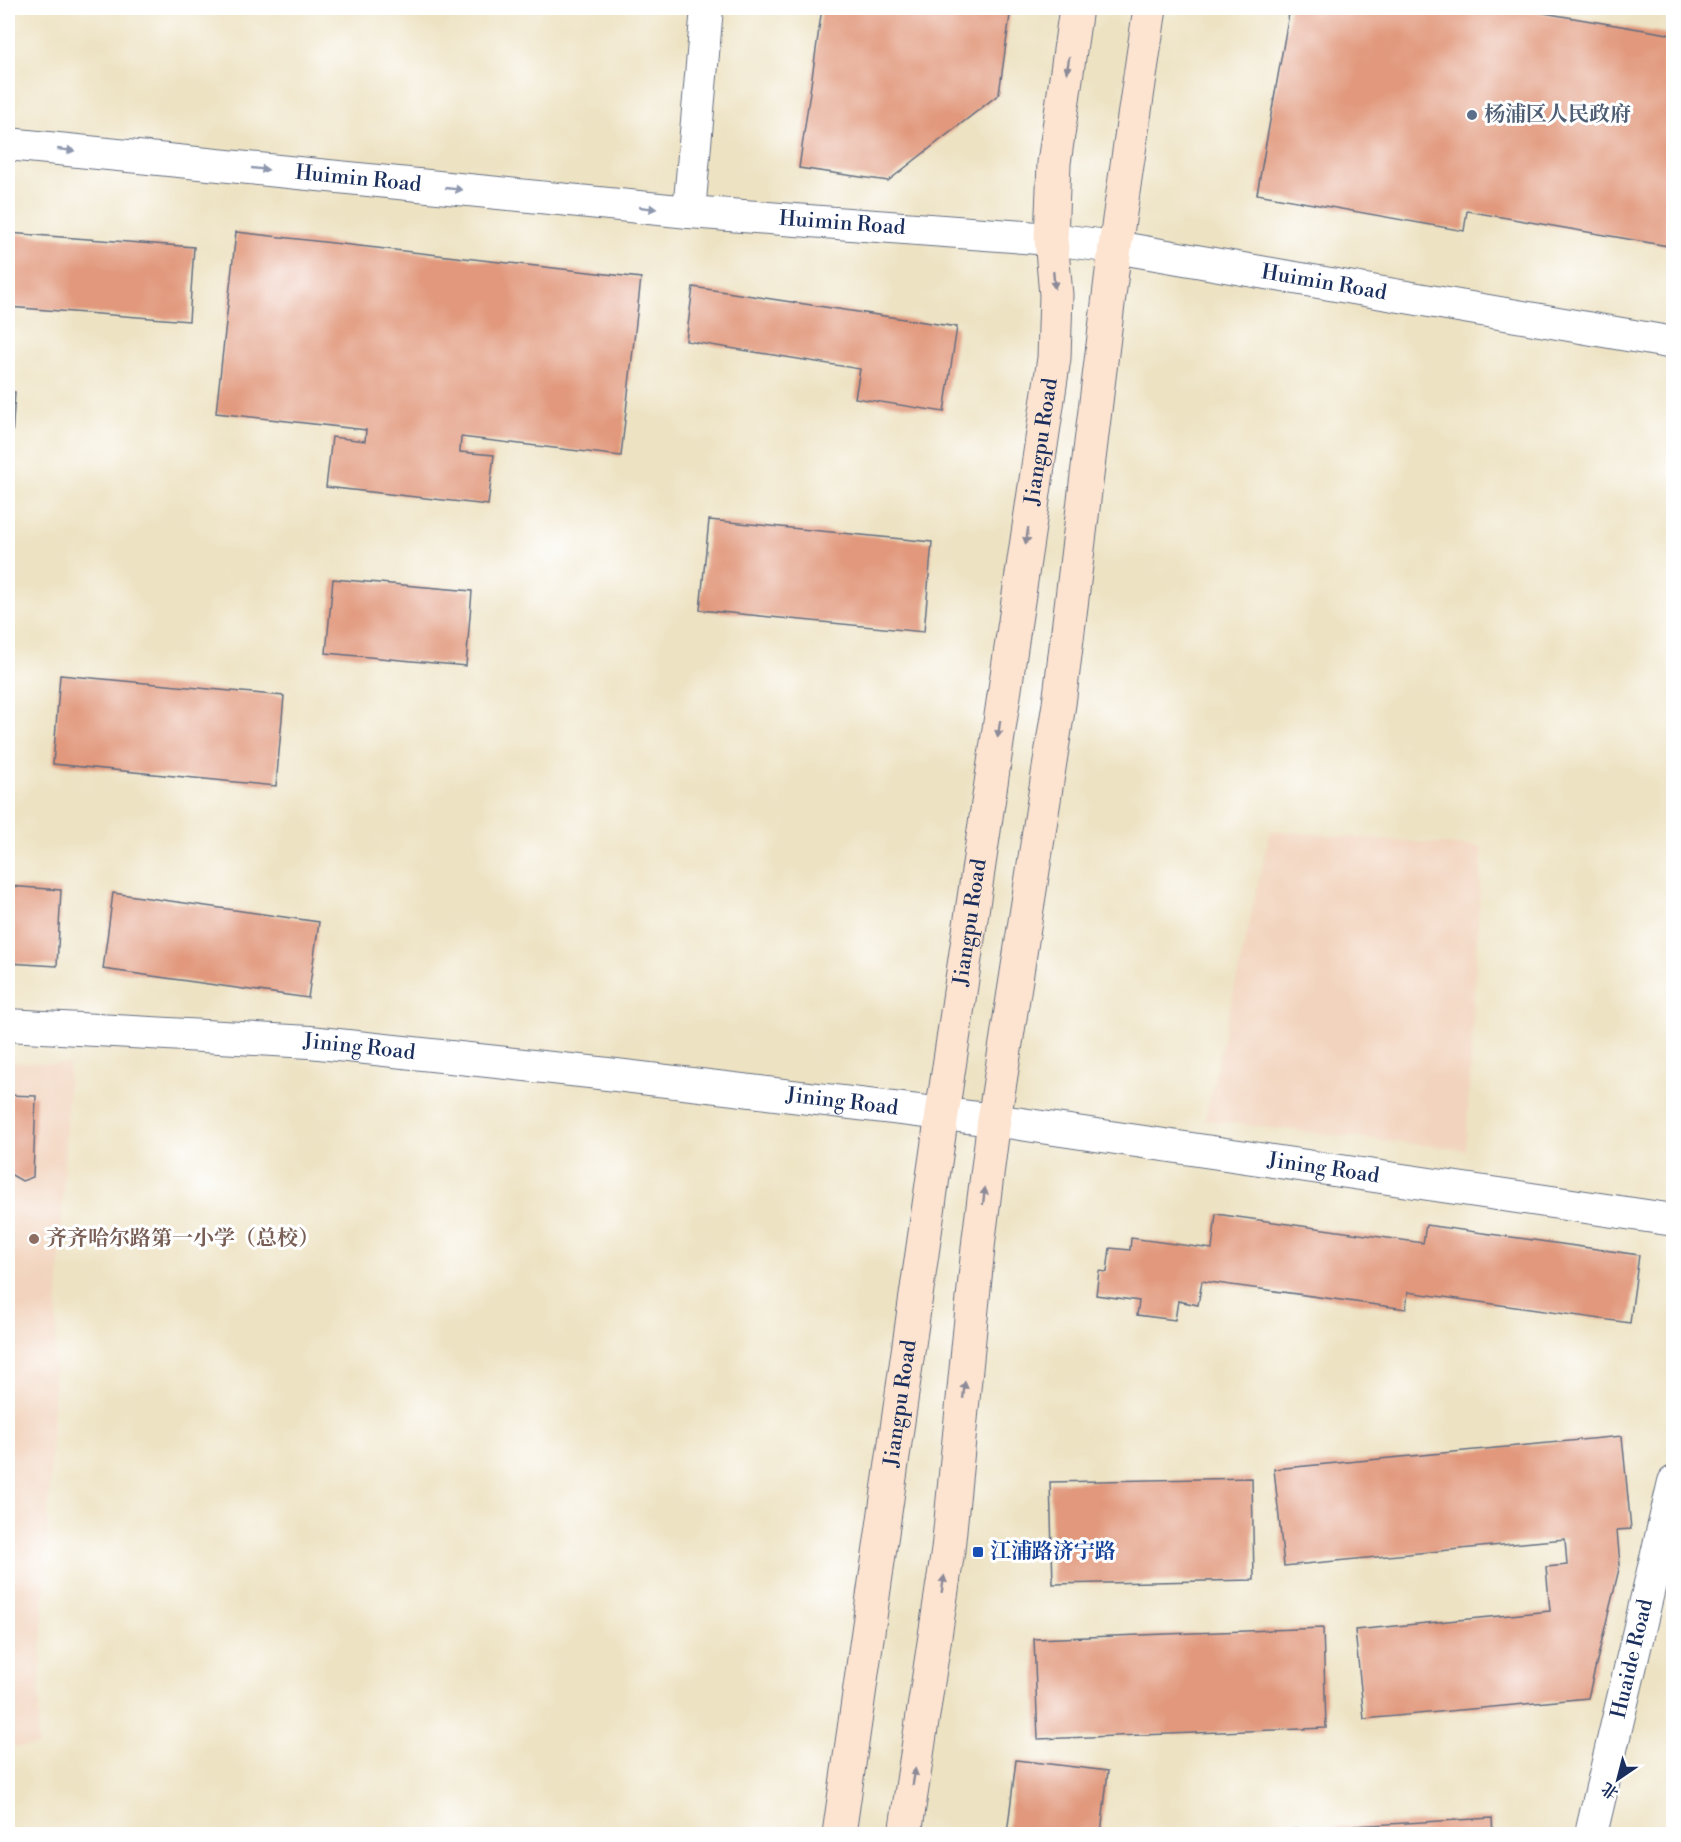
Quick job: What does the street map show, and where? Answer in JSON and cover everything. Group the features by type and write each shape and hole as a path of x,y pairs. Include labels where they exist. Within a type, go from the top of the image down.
{"main road":[{"name":"Jiangpu Road","path":"839,1834 942,1114 1054,358 1056,296 1051,239 1054,163 1076,8"},
{"path":"905,1834 948,1550 979,1238 994,1120 1059,704 1115,247 1149,8"}],"street":[{"path":"689,212 707,8"},
{"name":"Huimin Road","path":"8,144 689,212 1051,239 1115,247 1674,343"},
{"name":"Jining Road","path":"8,1025 309,1042 517,1064 994,1120 1674,1220"},
{"name":"Huaide Road","path":"1592,1834 1674,1482"}],"shaded area":[{"path":"1270,831 1482,847 1466,1150 1205,1120"},
{"name":"齐齐哈尔路第一小学（总校）","path":"8,1062 69,1064 37,1746 8,1747"}],"building":[{"path":"822,8 1011,8 999,94 888,181 799,168"},
{"name":"杨浦区人民政府","path":"1290,8 1514,8 1674,35 1674,247 1467,211 1464,231 1257,194"},
{"path":"236,232 641,278 621,456 461,437 460,452 494,455 488,505 326,487 332,437 365,441 366,430 216,413"},
{"path":"8,233 194,247 189,321 8,307"},
{"path":"693,287 957,327 944,412 855,398 860,369 686,341"},
{"path":"8,392 15,392 10,469 8,469"},
{"path":"709,520 932,542 924,632 700,610"},
{"path":"333,579 472,591 466,666 326,653"},
{"path":"60,675 284,696 276,786 53,764"},
{"path":"8,886 61,890 57,966 8,963"},
{"path":"113,893 319,922 308,998 103,969"},
{"path":"8,1095 36,1096 33,1177 22,1181 10,1174"},
{"path":"1216,1214 1423,1243 1426,1225 1639,1255 1630,1323 1408,1292 1406,1309 1202,1281 1198,1305 1178,1301 1175,1320 1137,1315 1139,1301 1096,1295 1099,1271 1107,1272 1110,1248 1130,1250 1131,1238 1212,1249"},
{"path":"1622,1436 1631,1529 1617,1530 1620,1565 1588,1698 1364,1719 1355,1630 1550,1611 1546,1567 1567,1565 1565,1539 1284,1566 1274,1469"},
{"path":"1252,1478 1254,1580 1053,1584 1050,1482"},
{"path":"1323,1628 1326,1728 1038,1739 1034,1639"},
{"path":"1016,1760 1108,1771 1101,1834 1007,1834"},
{"path":"1492,1818 1493,1834 1232,1834 1232,1833"}],"place":[{"name":"杨浦区人民政府","path":"1472,115"},
{"name":"齐齐哈尔路第一小学（总校）","path":"34,1239"},
{"name":"江浦路济宁路","path":"978,1552"}]}
